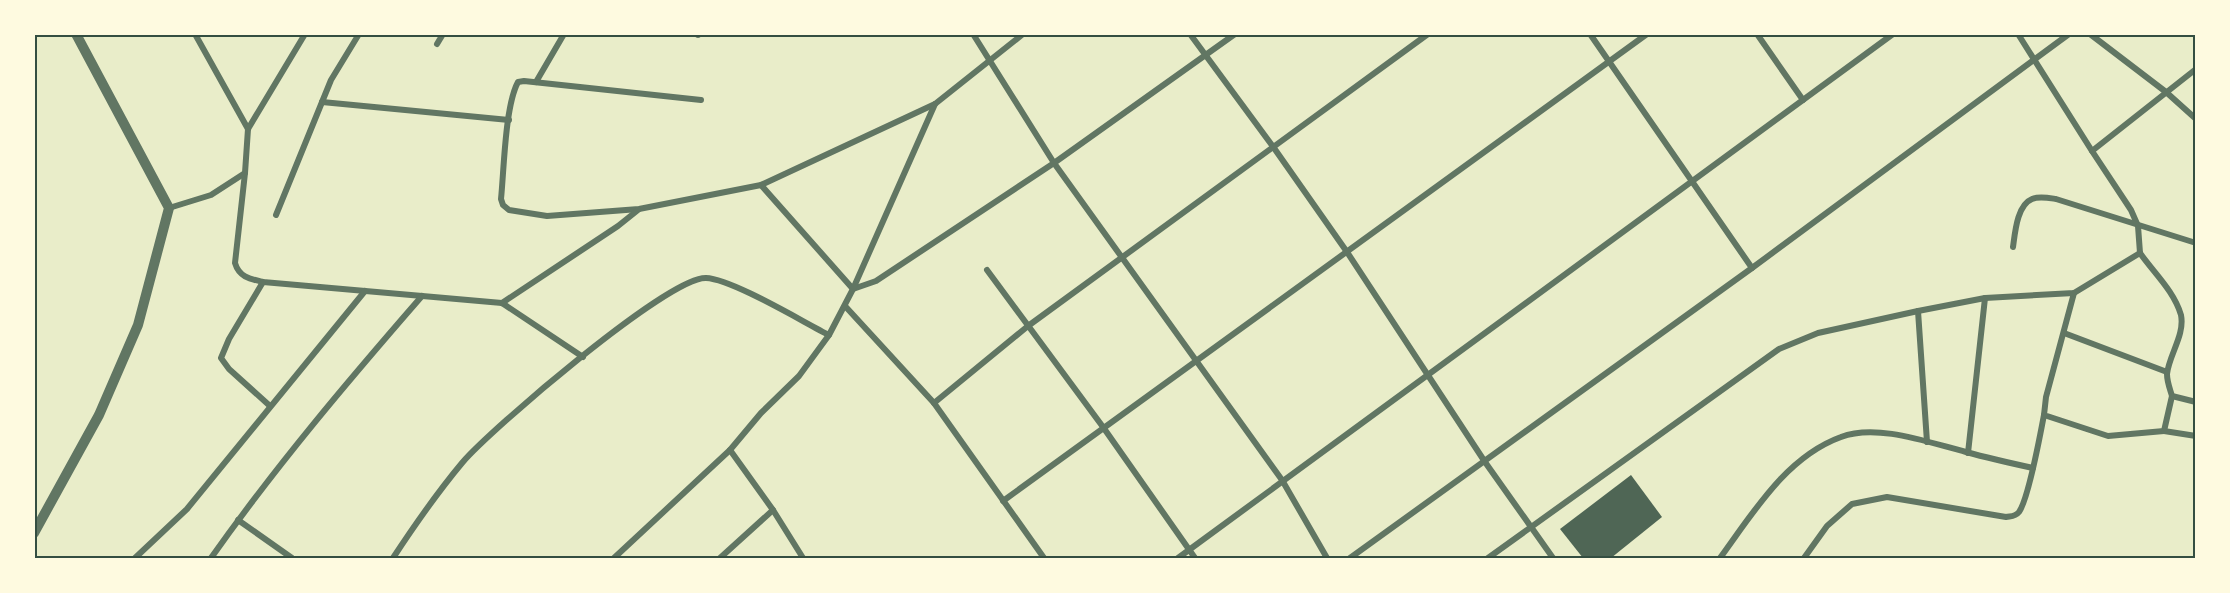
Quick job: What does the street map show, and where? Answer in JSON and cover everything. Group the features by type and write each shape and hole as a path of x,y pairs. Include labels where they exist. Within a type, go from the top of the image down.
{"street":[{"path":"34,533 99,415 138,325 169,208 76,34"},
{"path":"195,34 248,129"},
{"path":"305,34 248,129 235,263 240,274 248,279 263,282 502,303 583,357"},
{"path":"276,215 331,80 359,34"},
{"path":"437,44 443,34"},
{"path":"536,82 564,34"},
{"path":"974,34 1054,163 1282,480 1326,558"},
{"path":"701,100 518,82 509,120 501,199 503,205 509,210 547,216 639,209 761,185 935,104 1023,34"},
{"path":"1190,34 1347,252 1485,462 1553,558"},
{"path":"853,290 876,282 1054,163 1235,34"},
{"path":"934,403 1028,326 1428,34"},
{"path":"1590,34 1752,268"},
{"path":"1003,501 1194,360 1647,34"},
{"path":"1757,34 1803,100"},
{"path":"1178,558 1893,34"},
{"path":"2019,34 2131,210 2138,226 2140,254 2169,288 2181,316 2179,337 2167,372 2172,396 2164,431"},
{"path":"1350,558 1752,268 2069,34"},
{"path":"2090,34 2166,92 2196,120"},
{"path":"2092,151 2196,69"},
{"path":"322,102 509,120"},
{"path":"614,558 730,450 761,413 799,376 829,335 853,290 935,104"},
{"path":"169,208 211,195 245,173"},
{"path":"761,185 853,290"},
{"path":"2013,247 2018,221 2024,207 2030,199 2039,197 2056,199 2196,243"},
{"path":"502,303 618,226 639,209"},
{"path":"1488,558 1532,529 1779,349 1818,333 1985,298 2074,293 2140,254"},
{"path":"987,270 1103,427 1195,558"},
{"path":"393,558 420,517 463,462 520,407 645,308 685,285 707,278 741,290 829,335"},
{"path":"263,282 229,339 221,358 229,369 270,406"},
{"path":"135,558 187,509 364,291"},
{"path":"1804,558 1827,526 1852,504 1887,497 2006,518 2015,516 2020,510 2033,468 2046,398 2074,293"},
{"path":"211,558 238,520 342,388 422,296"},
{"path":"1968,453 1985,298"},
{"path":"845,306 934,403 1044,558"},
{"path":"1918,311 1928,442"},
{"path":"2064,333 2167,372"},
{"path":"2172,396 2196,402"},
{"path":"2044,415 2108,436 2164,431 2196,436"},
{"path":"1720,558 1773,487 1800,461 1824,444 1842,436 1863,432 1892,434 2033,468"},
{"path":"730,450 803,558"},
{"path":"720,558 772,510"},
{"path":"238,520 292,558"}],"building":[{"path":"1631,475 1662,517 1611,558 1583,558 1560,529"}]}
